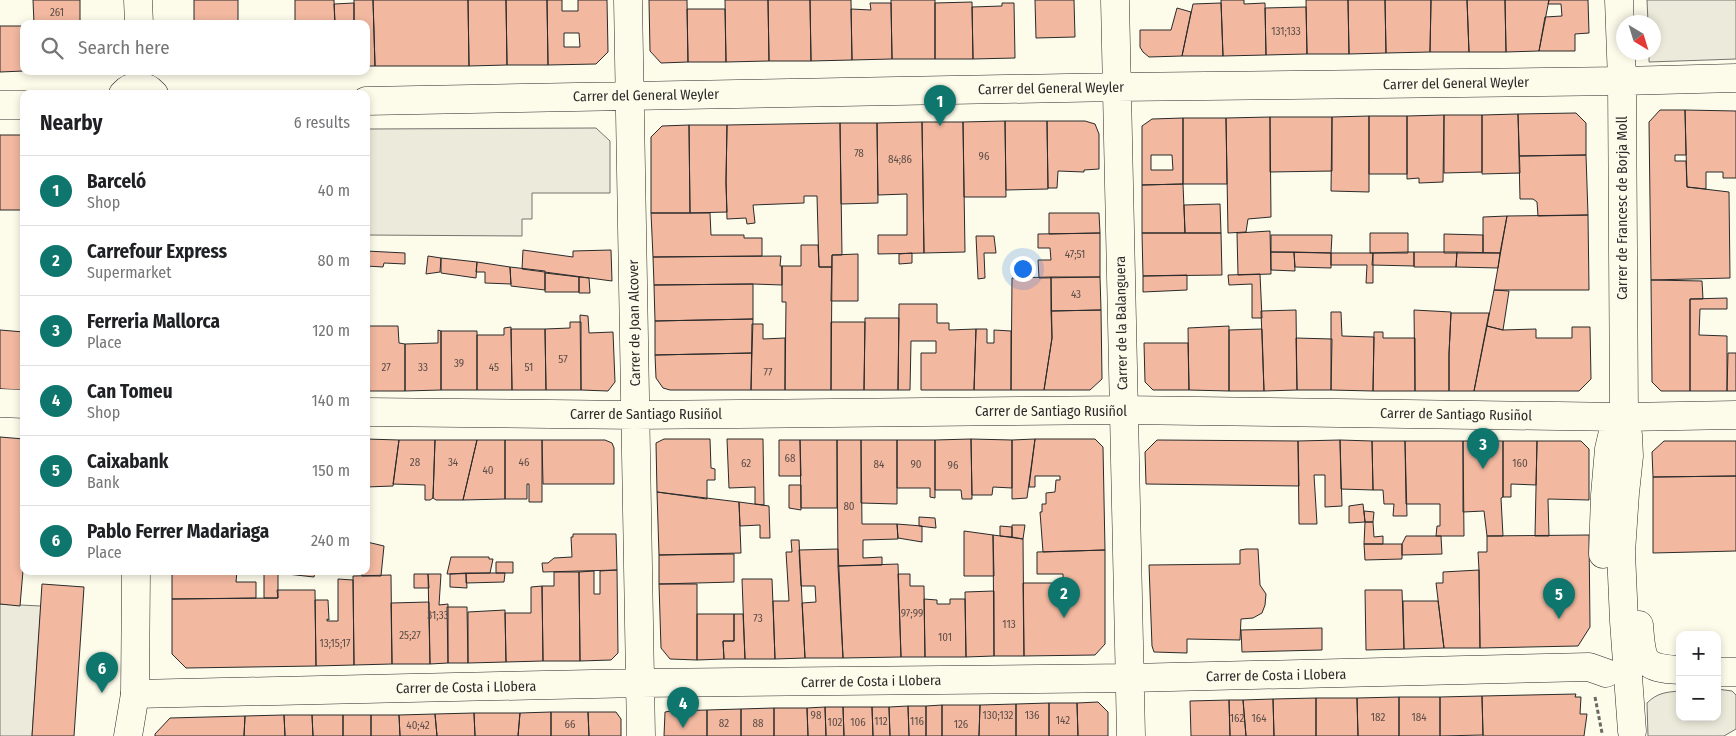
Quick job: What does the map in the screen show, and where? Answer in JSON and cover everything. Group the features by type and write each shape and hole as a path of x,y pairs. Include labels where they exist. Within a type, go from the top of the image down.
{"street":[{"path":"138,0 139,20"},
{"name":"Carrer de Joan Alcover","path":"628,0 641,736"},
{"name":"Carrer de la Balanguera","path":"1116,0 1131,736"},
{"name":"Carrer de Francesc de Borja Moll","path":"1619,0 1622,81 1624,417 1628,434 1629,456"},
{"name":"Carrer del General Weyler","path":"370,100 1736,78"},
{"path":"0,105 20,105"},
{"path":"0,403 20,404"},
{"name":"Carrer de Santiago Rusiñol","path":"370,412 635,415 1123,410 1624,417 1736,415"},
{"path":"1623,733 1612,685 1598,670 1609,655 1603,549 1609,449 1613,432 1624,417"},
{"path":"1629,456 1636,488 1637,610 1642,654 1648,664 1656,668 1676,670"},
{"path":"1623,733 1624,621 1621,552 1624,494 1629,456"},
{"path":"128,736 135,694 136,575"},
{"name":"Carrer de Costa i Llobera","path":"135,694 640,683 1130,678 1598,670"}],"path":[{"path":"1598,670 1602,736"}],"shaded area":[{"path":"1647,0 1736,0 1736,59 1649,62 1649,60 1661,60 1661,15 1648,15"},
{"path":"596,128 610,141 610,193 532,193 532,219 522,219 522,236 370,235 370,129"},
{"path":"0,604 41,606 32,736 0,736"},
{"path":"1721,690 1732,691 1736,695 1736,729 1724,736 1648,736 1647,703 1654,697 1676,692 1676,721 1721,721"}],"building":[{"path":"33,0 80,0 80,20 34,20"},
{"path":"194,0 238,0 238,20 194,20"},
{"path":"295,0 334,0 335,20 295,20"},
{"path":"354,0 373,0 375,66 370,66 370,20 354,20"},
{"path":"373,0 468,0 469,66 375,66"},
{"path":"468,0 506,0 507,65 469,66"},
{"path":"506,0 547,0 548,65 507,65"},
{"path":"547,0 562,0 562,11 578,11 578,0 607,0 608,52 596,64 548,65","holes":["564,33 579,33 580,47 564,47"]},
{"path":"649,0 687,0 688,62 661,63 650,51"},
{"path":"725,0 768,0 769,61 726,62"},
{"path":"768,0 810,0 811,61 769,61"},
{"path":"810,0 851,0 852,60 811,61"},
{"path":"891,0 935,0 935,59 892,59"},
{"path":"1035,0 1074,0 1075,37 1036,38"},
{"path":"1221,0 1244,0 1244,4 1265,3 1266,55 1223,56"},
{"path":"1306,0 1348,0 1349,54 1307,54"},
{"path":"1348,0 1385,0 1386,53 1349,54"},
{"path":"1385,0 1431,0 1430,52 1386,53"},
{"path":"1431,0 1467,0 1469,52 1430,52"},
{"path":"1467,0 1505,0 1506,52 1469,52"},
{"path":"1505,0 1549,0 1539,51 1506,52"},
{"path":"1549,0 1588,0 1589,33 1575,34 1575,51 1539,51 1545,17 1562,16 1561,4 1548,4"},
{"path":"972,2 973,59 935,59 935,3"},
{"path":"354,3 354,20 335,20 334,4"},
{"path":"870,3 891,3 892,59 852,60 851,9 871,10"},
{"path":"1002,3 1014,3 1015,58 973,59 972,7 1002,6"},
{"path":"1221,3 1223,56 1182,56 1193,4"},
{"path":"1306,7 1307,54 1266,55 1265,8"},
{"path":"1177,8 1191,12 1182,56 1149,57 1140,47 1140,30 1171,30"},
{"path":"687,9 725,9 726,62 688,62"},
{"path":"0,26 20,26 20,71 0,72"},
{"path":"1660,110 1685,110 1686,155 1675,155 1675,161 1686,161 1687,187 1729,192 1730,278 1651,280 1649,122"},
{"path":"1685,110 1736,111 1736,178 1723,178 1723,172 1706,172 1706,189 1687,187"},
{"path":"1576,113 1586,123 1586,155 1519,156 1518,114"},
{"path":"1518,114 1520,173 1482,174 1482,115"},
{"path":"1444,115 1482,115 1482,172 1444,173"},
{"path":"1444,115 1443,182 1419,183 1419,178 1407,179 1407,116"},
{"path":"1369,116 1369,192 1331,191 1332,117"},
{"path":"1369,116 1407,116 1407,174 1369,174"},
{"path":"1270,117 1332,117 1332,171 1270,172"},
{"path":"1270,117 1271,217 1248,219 1246,232 1228,233 1226,118"},
{"path":"1183,118 1183,184 1142,185 1142,126 1152,119","holes":["1151,155 1172,155 1173,170 1151,170"]},
{"path":"1183,118 1226,118 1227,184 1183,184"},
{"path":"1005,121 1047,121 1048,189 1006,190"},
{"path":"1005,121 1006,197 964,197 963,122"},
{"path":"1047,121 1085,121 1095,124 1099,134 1099,169 1084,170 1084,172 1058,171 1057,188 1048,188"},
{"path":"922,122 963,122 965,252 924,253"},
{"path":"922,122 924,253 878,254 878,235 907,235 907,194 878,195 877,123"},
{"path":"840,123 842,255 832,255 832,267 819,267 817,196 804,196 804,203 753,205 755,223 747,224 746,218 727,219 727,125"},
{"path":"840,123 877,123 878,203 841,204"},
{"path":"689,125 727,125 727,212 690,213"},
{"path":"689,125 690,213 651,213 651,137 662,126"},
{"path":"0,135 20,135 20,210 0,210"},
{"path":"1586,155 1588,215 1538,216 1537,202 1533,199 1520,199 1519,156"},
{"path":"1183,184 1185,233 1142,233 1142,185"},
{"path":"1220,204 1221,233 1185,233 1184,205"},
{"path":"651,213 710,213 711,235 744,235 744,238 762,238 762,256 653,257"},
{"path":"1049,213 1099,213 1100,233 1049,234"},
{"path":"1588,215 1589,290 1494,290 1507,216"},
{"path":"1507,216 1500,253 1483,253 1483,217"},
{"path":"1270,231 1271,274 1238,275 1237,233"},
{"path":"1100,233 1100,277 1039,278 1038,260 1051,260 1050,248 1038,248 1038,234"},
{"path":"1142,233 1221,233 1222,275 1143,276"},
{"path":"1370,233 1408,233 1408,253 1370,253"},
{"path":"1444,234 1483,235 1483,253 1444,253"},
{"path":"1271,235 1332,235 1331,253 1271,252"},
{"path":"976,236 994,236 996,253 984,253 985,278 978,279"},
{"path":"801,245 818,245 819,267 832,267 831,390 785,390 786,302 782,302 782,266 801,266"},
{"path":"523,250 573,257 573,251 611,250 612,281 522,269"},
{"path":"370,251 405,253 405,264 384,263 383,267 370,266"},
{"path":"1271,252 1294,252 1295,271 1271,270"},
{"path":"1294,252 1331,253 1331,268 1295,267"},
{"path":"1414,252 1414,266 1372,265 1373,253"},
{"path":"1414,252 1457,252 1456,267 1414,267"},
{"path":"1457,252 1500,253 1498,268 1456,267"},
{"path":"912,253 912,263 899,264 899,254"},
{"path":"1331,253 1373,253 1373,283 1366,283 1367,265 1331,265"},
{"path":"858,254 858,301 831,301 832,255"},
{"path":"428,256 441,258 440,272 426,274"},
{"path":"781,256 782,285 654,285 653,257"},
{"path":"441,258 477,262 476,278 441,273"},
{"path":"477,262 510,267 511,284 485,283 485,272 476,272"},
{"path":"510,267 545,271 545,290 511,286"},
{"path":"545,273 579,277 579,292 545,292"},
{"path":"1260,274 1262,318 1252,318 1252,284 1229,285 1228,275"},
{"path":"1187,275 1187,290 1143,292 1143,276"},
{"path":"579,277 589,278 590,293 579,293"},
{"path":"1051,277 1052,338 1044,390 1011,390 1012,278"},
{"path":"1051,277 1100,277 1101,310 1051,311"},
{"path":"1651,280 1702,281 1703,299 1690,299 1690,391 1661,391 1652,382"},
{"path":"753,284 753,319 655,321 654,285"},
{"path":"1494,290 1509,291 1503,330 1487,326"},
{"path":"1727,298 1727,309 1700,309 1699,335 1727,336 1727,391 1690,391 1690,299"},
{"path":"899,304 937,304 937,323 949,323 949,330 976,329 974,390 921,390 921,353 936,353 936,341 911,341 910,390 898,390"},
{"path":"1101,310 1102,379 1090,390 1044,390 1052,338 1051,311"},
{"path":"1296,310 1297,390 1264,391 1261,311"},
{"path":"1414,310 1451,312 1449,391 1415,391"},
{"path":"1331,312 1341,312 1342,336 1374,337 1373,391 1331,390"},
{"path":"1451,313 1489,313 1474,391 1449,391"},
{"path":"580,315 588,316 589,333 613,332 615,382 608,391 581,390"},
{"path":"865,318 899,318 898,390 864,390"},
{"path":"753,319 752,353 655,355 655,321"},
{"path":"570,322 581,322 581,390 546,390 545,329 570,328"},
{"path":"831,322 865,322 864,390 831,390"},
{"path":"752,324 763,324 763,339 785,338 785,390 751,390"},
{"path":"370,326 398,326 399,343 405,344 405,391 370,391"},
{"path":"1229,326 1229,391 1189,390 1188,328"},
{"path":"1487,326 1503,330 1536,329 1536,338 1572,338 1572,327 1590,327 1591,379 1579,391 1474,391"},
{"path":"511,327 512,390 477,390 477,335 504,335 504,328"},
{"path":"511,329 545,329 546,390 512,390"},
{"path":"976,329 987,329 987,343 994,343 994,330 1011,331 1011,390 974,390"},
{"path":"1262,329 1264,391 1229,391 1229,330"},
{"path":"0,330 20,332 20,391 0,389"},
{"path":"438,330 441,331 441,390 405,391 405,344 438,343"},
{"path":"441,331 477,331 477,390 441,390"},
{"path":"1374,332 1383,332 1383,338 1415,338 1415,391 1373,391"},
{"path":"1296,338 1332,339 1331,390 1297,390"},
{"path":"1144,343 1188,343 1189,390 1153,390 1145,382"},
{"path":"752,353 751,390 670,390 663,388 656,378 655,355"},
{"path":"1728,353 1736,353 1736,391 1727,391"},
{"path":"0,437 20,439 20,575 23,575 20,606 0,604"},
{"path":"370,439 399,440 393,486 370,487"},
{"path":"664,439 710,439 711,468 715,469 715,480 707,480 707,499 657,492 656,443"},
{"path":"727,439 763,439 764,505 755,504 755,487 729,488"},
{"path":"971,439 1012,440 1012,488 993,487 992,495 972,495"},
{"path":"971,439 972,499 962,499 961,490 935,490 935,440"},
{"path":"1035,439 1027,498 1012,499 1012,440"},
{"path":"1035,439 1095,439 1103,447 1105,550 1043,552 1040,512 1042,512 1042,504 1046,504 1046,493 1055,492 1056,480 1060,480 1060,476 1035,476 1035,487 1029,487"},
{"path":"399,440 435,440 433,498 430,500 425,500 425,485 393,484"},
{"path":"435,440 477,440 463,500 436,500 433,498"},
{"path":"477,440 505,440 505,499 463,500"},
{"path":"505,440 542,440 542,502 529,502 529,484 527,484 527,499 505,499"},
{"path":"542,440 605,440 612,443 614,448 614,484 543,484"},
{"path":"779,440 800,440 801,476 779,476"},
{"path":"800,440 837,440 837,508 801,508"},
{"path":"837,440 861,440 862,524 897,524 898,539 863,540 863,558 882,557 882,565 838,566"},
{"path":"861,440 897,440 897,504 861,503"},
{"path":"897,440 935,440 935,498 930,497 930,488 897,488"},
{"path":"1157,440 1298,441 1299,486 1146,484 1145,452"},
{"path":"1340,440 1372,441 1373,490 1341,489"},
{"path":"1340,440 1342,506 1325,507 1325,475 1314,475 1317,524 1299,524 1298,441"},
{"path":"1372,441 1405,441 1407,516 1393,516 1394,504 1384,504 1383,490 1373,490"},
{"path":"1405,441 1463,441 1464,536 1436,536 1437,526 1440,526 1440,504 1406,504"},
{"path":"1463,441 1503,441 1503,497 1501,498 1503,536 1487,536 1484,511 1463,512"},
{"path":"1503,441 1537,441 1536,485 1511,484 1511,497 1503,497"},
{"path":"1537,441 1581,441 1589,449 1589,500 1548,499 1549,536 1535,536"},
{"path":"1664,441 1736,441 1736,476 1653,477 1652,452"},
{"path":"1736,476 1736,551 1653,553 1653,477"},
{"path":"789,485 801,485 801,510 789,508"},
{"path":"657,492 739,502 741,553 659,555"},
{"path":"739,502 769,506 770,538 760,538 760,525 740,526"},
{"path":"1363,504 1365,522 1349,523 1349,506"},
{"path":"1364,511 1374,512 1373,522 1365,522"},
{"path":"919,517 935,518 936,528 919,526"},
{"path":"1365,522 1373,522 1374,537 1383,536 1383,544 1364,544"},
{"path":"897,524 922,526 922,542 898,538"},
{"path":"1012,525 1025,525 1023,539 1012,537"},
{"path":"1000,526 1012,527 1012,537 1000,536"},
{"path":"964,531 993,535 994,576 964,576"},
{"path":"573,534 616,534 617,570 543,572 542,563 548,563 554,558 572,557 571,537 573,537"},
{"path":"993,535 1023,539 1024,656 994,656"},
{"path":"1589,535 1590,627 1578,646 1480,648 1478,552 1487,552 1487,536"},
{"path":"1406,536 1441,536 1442,554 1402,555 1402,544"},
{"path":"791,540 799,540 805,658 775,659 773,601 789,601 786,552 792,552"},
{"path":"370,543 384,546 381,576 362,576 370,575"},
{"path":"1364,544 1402,544 1402,559 1365,560"},
{"path":"838,549 843,658 805,658 802,603 816,602 815,586 801,586 799,550"},
{"path":"1258,549 1260,585 1266,594 1262,613 1253,618 1241,619 1240,640 1187,639 1187,653 1154,652 1152,646 1149,565 1240,564 1240,550"},
{"path":"1105,550 1105,644 1095,655 1024,656 1023,583 1063,583 1063,574 1037,574 1037,552"},
{"path":"734,554 734,582 659,584 659,555"},
{"path":"451,557 489,557 489,559 493,559 490,573 447,574"},
{"path":"496,562 513,562 513,573 496,573"},
{"path":"898,564 901,657 843,658 838,566"},
{"path":"617,570 618,653 611,660 580,661 579,572 594,571 594,594 600,594 600,571"},
{"path":"1479,570 1480,648 1444,648 1436,583 1443,583 1443,572"},
{"path":"554,572 579,572 580,661 543,661 542,586 554,586"},
{"path":"466,573 467,588 450,587 450,574"},
{"path":"466,573 505,573 504,582 466,583"},
{"path":"414,574 428,574 429,588 414,588"},
{"path":"428,574 441,574 439,605 448,604 448,663 430,664"},
{"path":"898,574 910,574 910,586 924,586 925,657 901,657"},
{"path":"172,575 237,575 236,582 256,582 256,598 172,599"},
{"path":"264,575 278,575 278,598 264,598"},
{"path":"296,575 314,575 314,577"},
{"path":"391,575 392,664 354,665 353,576"},
{"path":"338,579 353,580 354,665 316,666 315,600 328,600 329,620 327,619 327,621 338,621"},
{"path":"742,579 772,579 775,659 745,659"},
{"path":"42,584 84,587 74,736 32,736"},
{"path":"659,584 697,584 697,660 670,659 661,648"},
{"path":"542,586 543,661 506,662 505,613 531,613 531,587"},
{"path":"277,590 315,590 316,666 186,668 172,654 172,599 278,598"},
{"path":"1365,590 1402,590 1404,649 1366,650"},
{"path":"994,591 994,656 966,657 965,592"},
{"path":"924,599 937,600 937,604 950,604 950,599 965,599 966,657 925,657"},
{"path":"1403,601 1438,601 1444,648 1404,649"},
{"path":"429,602 430,664 392,664 391,603"},
{"path":"447,607 467,607 468,663 448,663"},
{"path":"505,610 506,662 468,663 468,612"},
{"path":"697,614 734,614 734,641 723,641 724,659 697,660"},
{"path":"734,614 743,614 745,659 724,659 723,641 734,641"},
{"path":"1322,628 1322,650 1242,652 1241,630"},
{"path":"1576,694 1575,697 1581,697 1580,714 1587,714 1584,736 1483,736 1482,696"},
{"path":"1482,696 1483,735 1440,736 1440,697"},
{"path":"1399,697 1440,697 1440,736 1399,736"},
{"path":"1399,697 1399,736 1358,736 1357,698"},
{"path":"1316,698 1357,698 1358,736 1316,736"},
{"path":"1316,698 1316,736 1274,736 1273,699"},
{"path":"1273,699 1274,736 1246,736 1243,700"},
{"path":"1229,700 1230,736 1191,736 1190,701"},
{"path":"1229,700 1243,700 1246,736 1230,736"},
{"path":"1098,702 1108,712 1108,736 1078,736 1077,703"},
{"path":"1049,703 1077,703 1078,736 1049,736"},
{"path":"1049,703 1049,736 1016,736 1016,704"},
{"path":"1016,704 1016,736 979,736 980,705"},
{"path":"942,705 942,736 926,736 926,706"},
{"path":"942,705 980,705 979,736 942,736"},
{"path":"908,706 926,706 926,736 909,736"},
{"path":"908,706 909,736 890,736 889,707"},
{"path":"825,707 843,707 844,736 826,736"},
{"path":"825,707 826,736 808,736 807,708"},
{"path":"843,707 872,707 873,736 844,736"},
{"path":"872,707 889,707 890,736 873,736"},
{"path":"774,708 774,736 741,736 741,709"},
{"path":"774,708 807,708 808,736 774,736"},
{"path":"741,709 741,736 707,736 707,710"},
{"path":"707,710 707,736 664,736 665,712"},
{"path":"551,712 588,712 589,736 551,736"},
{"path":"551,712 551,736 518,736 520,713"},
{"path":"588,712 616,712 621,719 621,736 589,736"},
{"path":"474,713 475,736 437,736 435,714"},
{"path":"474,713 520,713 518,736 475,736"},
{"path":"435,714 437,736 400,736 399,715"},
{"path":"284,715 285,736 244,736 245,716"},
{"path":"284,715 312,715 313,736 285,736"},
{"path":"312,715 343,715 343,736 313,736"},
{"path":"343,715 371,715 371,736 343,736"},
{"path":"371,715 399,715 400,736 371,736"},
{"path":"245,716 244,736 155,736 170,718"}],"place":[{"name":"Barceló","path":"940,126"},
{"name":"Ferreria Mallorca","path":"1483,469"},
{"name":"Carrefour Express","path":"1064,618"},
{"name":"Caixabank","path":"1559,619"},
{"name":"Pablo Ferrer Madariaga","path":"102,693"},
{"name":"Can Tomeu","path":"683,728"}]}
